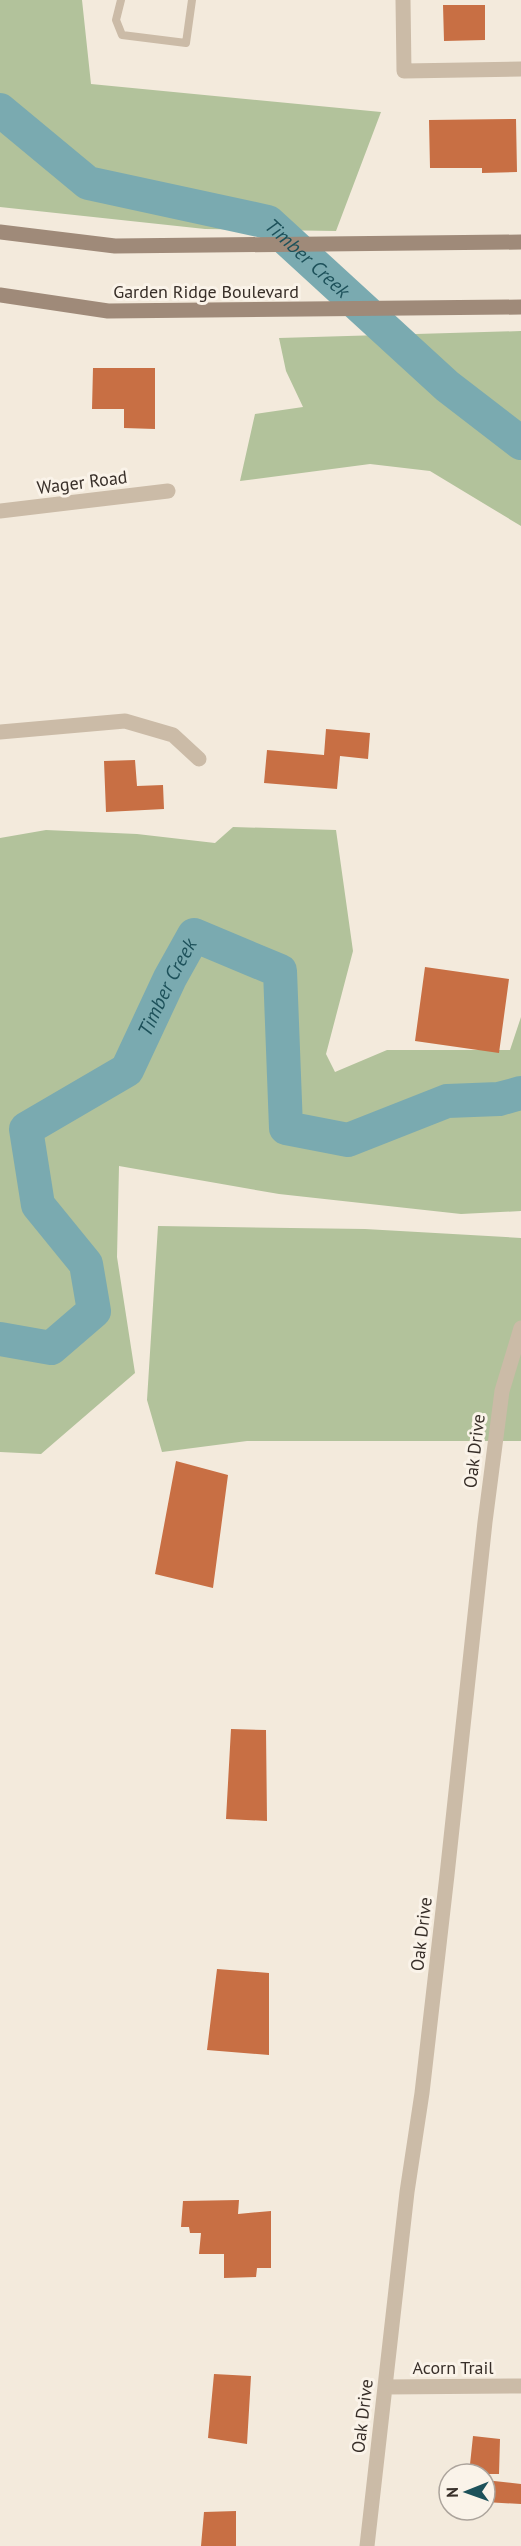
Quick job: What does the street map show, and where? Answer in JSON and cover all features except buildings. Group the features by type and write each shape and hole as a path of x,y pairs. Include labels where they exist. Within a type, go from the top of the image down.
{"main road":[{"path":"0,232 115,246 521,242"},
{"name":"Garden Ridge Boulevard","path":"0,295 108,311 521,307"}],"street":[{"path":"404,0 404,71 521,69"},
{"name":"Wager Road","path":"0,511 168,491"},
{"path":"0,732 125,721 173,735 199,759"},
{"name":"Oak Drive","path":"367,2546 447,1875 485,1522 502,1390 521,1328"},
{"name":"Acorn Trail","path":"386,2387 521,2386"}],"lane":[{"path":"121,0 116,20 122,35 186,43 192,0"}],"green space":[{"path":"0,0 82,0 91,84 381,112 336,231 205,229 0,207"},
{"path":"521,331 521,526 430,471 370,464 240,481 255,414 303,407 286,371 279,338"},
{"path":"233,827 336,830 353,951 326,1054 335,1072 387,1050 510,1050 521,1017 521,1211 461,1214 279,1194 119,1166 117,1257 135,1373 41,1454 0,1452 0,838 46,830 137,834 215,843"},
{"path":"158,1226 365,1229 521,1238 521,1441 247,1441 162,1452 147,1400"}],"waterway":[{"name":"Timber Creek","path":"0,110 88,183 268,222 447,386 521,443"},
{"name":"Timber Creek","path":"0,1339 51,1348 94,1311 86,1264 38,1205 26,1129 127,1070 170,978 194,935 280,971 286,1128 348,1140 447,1101 499,1099 521,1093"}]}
